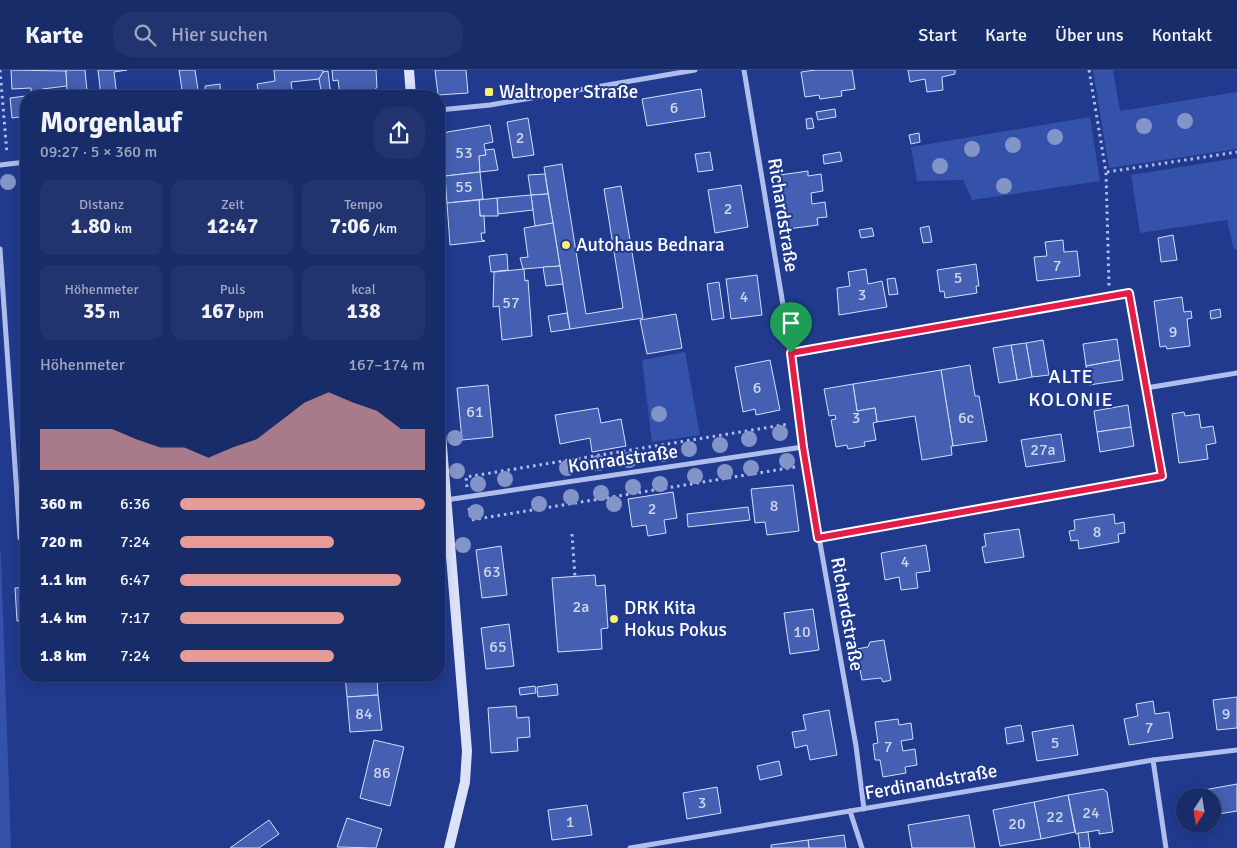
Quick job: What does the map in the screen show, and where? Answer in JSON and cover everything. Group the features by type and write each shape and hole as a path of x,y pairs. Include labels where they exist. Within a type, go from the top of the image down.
{"main road":[{"path":"408,70 410,90"},
{"path":"445,522 467,751 465,782 449,848"}],"street":[{"path":"445,109 490,105 695,70"},
{"name":"Richardstraße","path":"744,70 791,353 803,447 818,538 856,746 864,809"},
{"path":"0,165 20,163"},
{"path":"0,249 20,538"},
{"path":"791,353 1129,293 1162,476 818,538"},
{"path":"1146,388 1237,373"},
{"name":"Konradstraße","path":"445,501 803,447"},
{"name":"Ferdinandstraße","path":"630,848 1153,760 1237,750"},
{"path":"1153,760 1166,848"},
{"path":"850,812 862,848"}],"path":[{"path":"0,70 8,164"},
{"path":"1088,70 1106,172 1110,296"},
{"path":"1106,172 1237,152"},
{"path":"800,422 466,477 471,520 806,465"},
{"path":"572,534 575,577"}],"shaded area":[{"path":"1093,70 1113,70 1120,111 1237,92 1237,149 1109,168"},
{"path":"1090,117 1100,181 972,200 963,180 917,181 911,147"},
{"path":"1237,158 1237,249 1234,250 1227,220 1140,233 1131,175"},
{"path":"685,352 700,435 652,442 642,360"},
{"path":"0,546 1,557 11,848 0,848"}],"building":[{"path":"11,70 66,71 67,86 42,90 31,90 31,88 12,89"},
{"path":"66,70 85,70 87,90 67,90"},
{"path":"98,70 127,70 114,72 116,90 100,90"},
{"path":"179,70 195,70 198,90 182,90"},
{"path":"274,70 323,70 319,79 291,82 292,90 258,90 257,84 275,81"},
{"path":"332,70 376,70 377,87 375,90 339,90 338,80 333,81"},
{"path":"435,70 466,70 468,93 445,95 445,90 437,90"},
{"path":"852,70 855,89 841,91 842,96 820,99 819,95 805,97 801,72"},
{"path":"908,70 955,70 955,74 942,77 943,90 927,92 925,79 910,82"},
{"path":"328,71 330,90 321,90 319,79 323,72"},
{"path":"220,84 220,90 205,90 205,86"},
{"path":"701,89 705,117 647,126 642,99"},
{"path":"20,97 20,117 12,118 10,98"},
{"path":"835,109 836,117 818,120 816,112"},
{"path":"528,118 534,155 513,158 507,122"},
{"path":"812,118 814,128 807,129 806,119"},
{"path":"490,125 493,142 484,144 486,155 479,156 480,172 445,176 445,134 447,132"},
{"path":"919,133 920,142 911,144 909,135"},
{"path":"494,149 498,170 480,172 479,156 486,155 485,150"},
{"path":"710,152 713,170 698,172 695,154"},
{"path":"840,152 842,161 824,164 823,155"},
{"name":"Autohaus Bednara","path":"562,164 586,314 623,308 604,189 621,186 643,318 570,329 544,167"},
{"path":"808,171 808,176 821,174 823,191 811,193 812,204 825,202 827,217 817,218 818,225 788,229 780,175"},
{"path":"480,172 483,199 447,203 445,176"},
{"path":"545,174 548,194 531,195 528,175"},
{"path":"741,185 748,227 715,233 708,190"},
{"path":"548,194 553,223 535,226 531,195"},
{"path":"531,195 533,210 498,214 497,198"},
{"path":"497,198 498,216 480,216 479,200"},
{"path":"479,200 480,216 484,216 485,233 481,233 482,240 485,241 450,245 447,203"},
{"path":"553,223 560,266 523,269 520,258 528,257 524,228"},
{"path":"929,226 932,242 923,243 920,228"},
{"path":"872,228 874,236 861,238 859,230"},
{"path":"1173,235 1177,260 1161,262 1158,238"},
{"path":"1063,240 1064,252 1077,251 1080,276 1037,281 1034,257 1047,256 1045,242"},
{"path":"507,254 508,270 491,272 489,256"},
{"path":"976,264 979,286 976,286 977,293 945,298 944,291 940,292 937,270"},
{"path":"560,266 563,284 546,286 543,267"},
{"path":"524,269 525,281 528,280 532,336 502,340 499,306 493,307 494,272"},
{"path":"866,269 868,284 882,281 887,307 839,315 837,288 850,286 848,272"},
{"path":"757,275 762,315 731,319 726,279"},
{"path":"895,278 898,294 889,295 887,279"},
{"path":"719,282 724,318 712,320 707,284"},
{"path":"1182,297 1184,312 1191,311 1192,318 1187,319 1190,346 1167,349 1166,346 1160,347 1154,301"},
{"path":"1220,309 1221,317 1211,319 1210,311"},
{"path":"567,313 570,329 551,332 548,316"},
{"path":"676,314 682,348 647,354 640,320"},
{"path":"1117,339 1120,360 1086,366 1083,344"},
{"path":"1043,340 1049,375 1032,377 1026,343"},
{"path":"1026,343 1032,377 1017,380 1011,345"},
{"path":"1011,345 1017,380 999,383 993,348"},
{"path":"770,360 780,410 756,415 755,409 743,412 735,367"},
{"path":"1120,360 1123,380 1089,385 1086,366"},
{"path":"970,365 975,396 979,396 987,441 953,446 941,370"},
{"path":"941,370 953,446 951,446 952,455 922,460 915,416 877,422 875,408 857,411 853,384"},
{"path":"853,384 857,411 875,408 877,422 873,423 876,440 864,442 865,446 848,449 847,445 836,447 831,420 836,419 835,415 829,416 824,389"},
{"path":"488,385 493,437 462,440 457,388"},
{"path":"1128,405 1131,427 1097,432 1094,411"},
{"path":"598,408 601,423 621,419 626,446 592,452 590,438 560,444 555,415"},
{"path":"1184,412 1185,416 1199,414 1201,428 1213,426 1216,443 1206,445 1208,459 1179,463 1172,414"},
{"path":"1131,427 1134,446 1100,452 1097,432"},
{"path":"1061,434 1065,461 1026,467 1021,440"},
{"path":"793,485 799,531 767,535 765,522 755,523 751,489"},
{"path":"673,492 677,518 664,520 666,533 648,536 646,525 632,527 628,499"},
{"path":"748,507 750,520 688,527 687,514"},
{"path":"1114,514 1115,524 1124,522 1125,533 1118,534 1119,542 1079,549 1078,540 1071,541 1069,531 1075,530 1074,520"},
{"path":"1019,529 1024,557 985,563 982,547 986,546 984,534"},
{"path":"926,545 930,571 916,573 918,588 901,590 899,577 885,580 881,553"},
{"path":"501,546 507,595 482,598 476,550"},
{"path":"595,575 596,586 605,585 608,628 601,629 602,649 558,652 552,578"},
{"path":"15,588 20,588 20,621 17,621"},
{"path":"813,609 819,650 790,654 784,613"},
{"path":"509,624 514,666 486,669 481,628"},
{"path":"884,640 891,680 883,682 881,678 862,680 856,649 868,647 870,642"},
{"path":"346,682 377,682 378,695 347,697"},
{"path":"557,684 558,695 538,697 537,687"},
{"path":"535,686 536,693 520,695 519,688"},
{"path":"378,695 382,730 350,732 347,697"},
{"path":"1237,697 1237,728 1217,730 1213,700"},
{"path":"1153,701 1155,714 1169,712 1173,738 1129,745 1124,719 1138,716 1136,704"},
{"path":"516,706 517,718 529,717 530,737 517,738 518,751 491,753 488,708"},
{"path":"829,710 837,755 810,760 807,745 795,748 792,732 806,730 803,715"},
{"path":"898,719 899,725 911,723 913,739 901,741 903,751 915,749 917,765 905,767 906,773 883,777 880,760 875,760 873,744 878,743 875,722"},
{"path":"1021,725 1024,741 1007,744 1005,728"},
{"path":"1073,725 1078,755 1037,761 1032,732"},
{"path":"374,740 404,747 390,806 360,798"},
{"path":"779,761 782,775 760,780 757,766"},
{"path":"1237,784 1237,811 1221,814 1221,788 1215,788"},
{"path":"717,787 721,813 687,819 683,793"},
{"path":"1103,789 1107,792 1113,832 1099,834 1099,830 1076,834 1068,795"},
{"path":"1068,795 1075,832 1041,839 1034,802"},
{"path":"1034,802 1041,839 1000,846 993,810"},
{"path":"587,805 592,835 552,840 548,810"},
{"path":"969,815 975,848 912,848 908,825"},
{"path":"347,818 382,829 376,848 337,847"},
{"path":"269,820 279,834 259,848 230,848"},
{"path":"1088,832 1090,848 1080,848 1078,833"},
{"path":"844,835 846,848 809,848 808,840"},
{"path":"808,840 809,848 771,848 771,845"}],"place":[{"name":"Waltroper Straße","path":"489,92"},
{"name":"Autohaus Bednara","path":"566,245"},
{"name":"DRK Kita Hokus Pokus","path":"614,619"}],"district":[{"name":"ALTE KOLONIE","path":"1071,388"}],"route":[{"path":"1129,293 1162,476 818,538 803,447 791,353 1129,293"}]}
